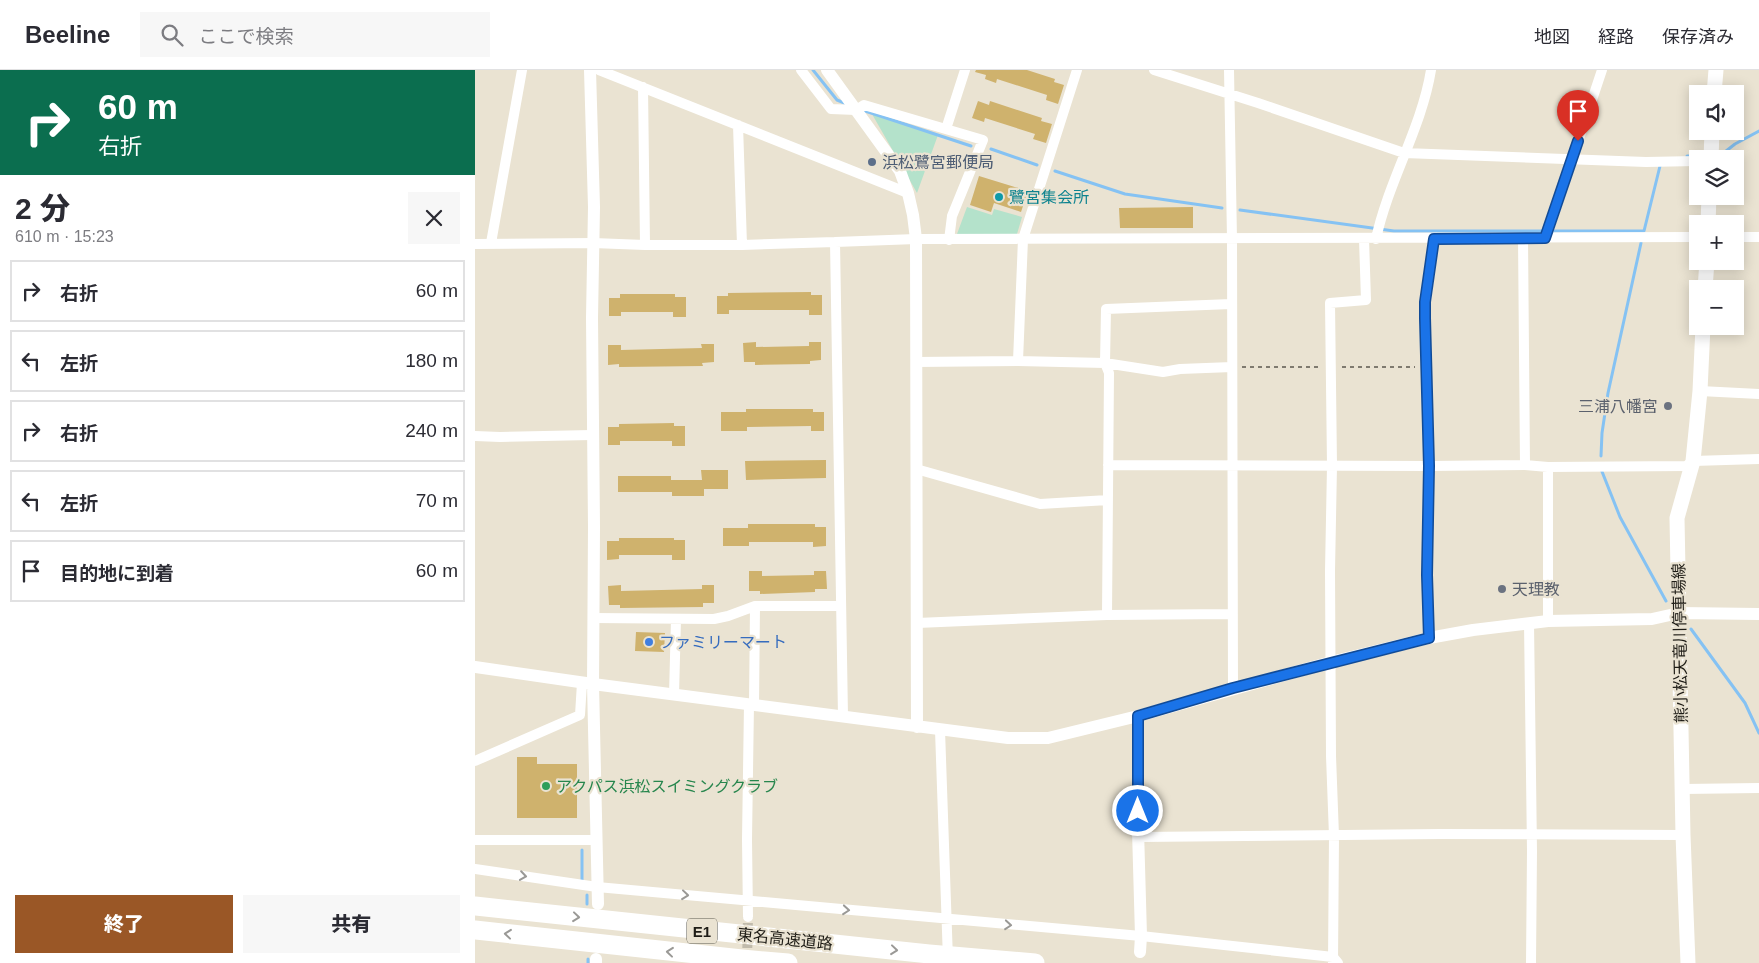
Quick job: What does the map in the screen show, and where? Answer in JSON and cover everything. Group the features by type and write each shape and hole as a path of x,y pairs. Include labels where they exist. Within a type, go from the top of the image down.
{"highway":[{"name":"東名高速道路","path":"475,906 929,954 953,960 1035,963"},
{"name":"東名高速道路","path":"475,930 742,960 788,963"}],"main road":[{"path":"1715,85 1716,70"},
{"name":"熊小松天竜川停車場線","path":"1688,963 1683,835 1677,518 1693,461 1700,391 1703,335"}],"street":[{"path":"491,243 522,70"},
{"path":"475,760 580,715 587,684 593,618 593,243 590,70"},
{"path":"599,70 908,193"},
{"path":"801,70 831,109 857,108 946,129 983,140 953,216 949,240"},
{"path":"827,70 846,97 857,108 900,171 913,215 916,239 917,727"},
{"path":"946,129 965,70"},
{"path":"1018,362 1023,239 1077,70"},
{"path":"1154,70 1404,153 1646,162 1689,161"},
{"path":"1229,70 1231,95 1232,239 1233,688"},
{"path":"1376,237 1404,153 1421,111 1431,70"},
{"path":"1546,234 1602,70"},
{"path":"643,87 645,245"},
{"path":"738,126 742,245"},
{"path":"475,244 742,245 916,239 1364,239 1376,237 1434,239 1523,238 1546,234 1689,237"},
{"path":"1744,237 1759,238"},
{"path":"1523,238 1525,465"},
{"path":"475,869 597,887 1141,936 1335,961 1330,571 1330,303 1365,300 1364,239"},
{"path":"1429,638 1427,575 1429,466 1425,302 1434,239"},
{"path":"835,242 843,716"},
{"path":"1107,615 1109,373 1105,363 1106,308 1231,304"},
{"path":"916,362 1105,363 1163,372 1180,369 1232,367"},
{"path":"1700,391 1759,394"},
{"path":"475,436 592,435"},
{"path":"1108,465 1686,466 1693,461 1759,459"},
{"path":"1548,467 1548,621"},
{"path":"917,468 1040,504 1108,500"},
{"path":"593,618 714,619 755,606 840,606"},
{"path":"748,917 751,704 755,606"},
{"path":"475,667 587,684 940,730 1008,738 1048,738 1138,716 1331,662 1429,638 1548,621 1652,619 1679,613 1759,614"},
{"path":"917,623 1107,615 1232,614"},
{"path":"675,695 676,619"},
{"path":"1529,624 1531,963"},
{"path":"587,684 598,904"},
{"path":"1138,716 1140,952"},
{"path":"940,730 947,919 953,960"},
{"path":"1683,789 1759,788"},
{"path":"1139,837 1531,834 1683,835"},
{"path":"475,840 596,840"}],"green space":[{"path":"872,114 938,135 917,193"},
{"path":"967,207 992,215 994,209 1022,217 1017,234 957,234"}],"building":[{"path":"976,70 1027,70 1055,79 1054,82 1064,85 1058,104 1046,100 1047,95 997,79 996,83 985,79 986,75 975,72"},
{"path":"978,101 989,105 990,101 1042,118 1041,121 1052,124 1046,143 1033,139 1035,134 985,118 984,122 972,118"},
{"name":"鷺宮集会所","path":"979,176 1028,191 1021,212 994,203 991,212 970,205"},
{"path":"1193,207 1193,228 1120,228 1119,208"},
{"path":"811,292 811,295 822,295 822,315 809,315 809,310 729,310 729,314 717,314 717,296 728,296 728,293"},
{"path":"620,294 675,294 675,297 686,297 686,317 673,317 673,312 621,312 621,316 609,316 609,298 620,298"},
{"path":"756,342 756,347 809,346 809,342 821,342 821,360 810,361 810,364 755,365 755,362 744,362 743,343"},
{"path":"701,344 714,344 714,362 702,363 703,366 619,367 619,364 608,365 608,345 621,345 621,350 702,348"},
{"path":"746,409 813,409 813,412 824,412 824,431 811,431 811,426 747,427 747,431 721,431 721,412 746,412"},
{"path":"674,423 674,426 685,426 685,446 672,446 672,441 620,441 620,445 608,445 608,427 619,427 619,424"},
{"path":"826,460 826,478 746,480 745,461"},
{"path":"701,470 728,470 728,489 704,489 704,496 672,496 672,492 618,492 618,476 671,476 671,480 702,480"},
{"path":"748,524 815,524 815,527 826,527 826,546 813,547 813,542 749,542 749,546 723,546 723,528 748,528"},
{"path":"619,538 674,538 674,540 685,540 685,560 672,560 672,555 619,555 619,559 607,560 607,541 619,541"},
{"path":"749,571 762,571 762,576 814,575 814,571 826,571 827,589 815,589 815,592 760,594 760,591 749,591"},
{"path":"621,585 621,591 702,589 702,585 714,585 714,603 703,603 703,607 620,608 620,605 609,605 608,586"},
{"path":"636,632 665,633 664,652 635,651"},
{"path":"517,757 537,757 537,764 577,764 577,818 517,818"}],"waterway":[{"path":"813,70 837,100 847,104"},
{"path":"862,110 971,146"},
{"path":"1727,150 1759,131"},
{"path":"991,149 1037,165"},
{"path":"1240,210 1394,231 1644,231 1660,166"},
{"path":"1055,171 1125,194 1222,208"},
{"path":"1601,456 1602,433 1608,393 1641,243"},
{"path":"1601,469 1620,517 1666,601"},
{"path":"1691,629 1745,703 1759,733"},
{"path":"582,850 582,881"},
{"path":"587,895 587,904"}],"tunnel":[{"path":"747,963 748,917"}],"place":[{"name":"浜松鷺宮郵便局","path":"872,162"},
{"name":"鷺宮集会所","path":"999,197"},
{"name":"三浦八幡宮","path":"1668,406"},
{"name":"天理教","path":"1502,589"},
{"name":"ファミリーマート","path":"649,642"},
{"name":"アクパス浜松スイミングクラブ","path":"546,786"}],"route":[{"path":"1138,811 1138,716 1233,688 1429,638 1427,575 1429,466 1425,302 1434,239 1545,238 1578,141"}]}
